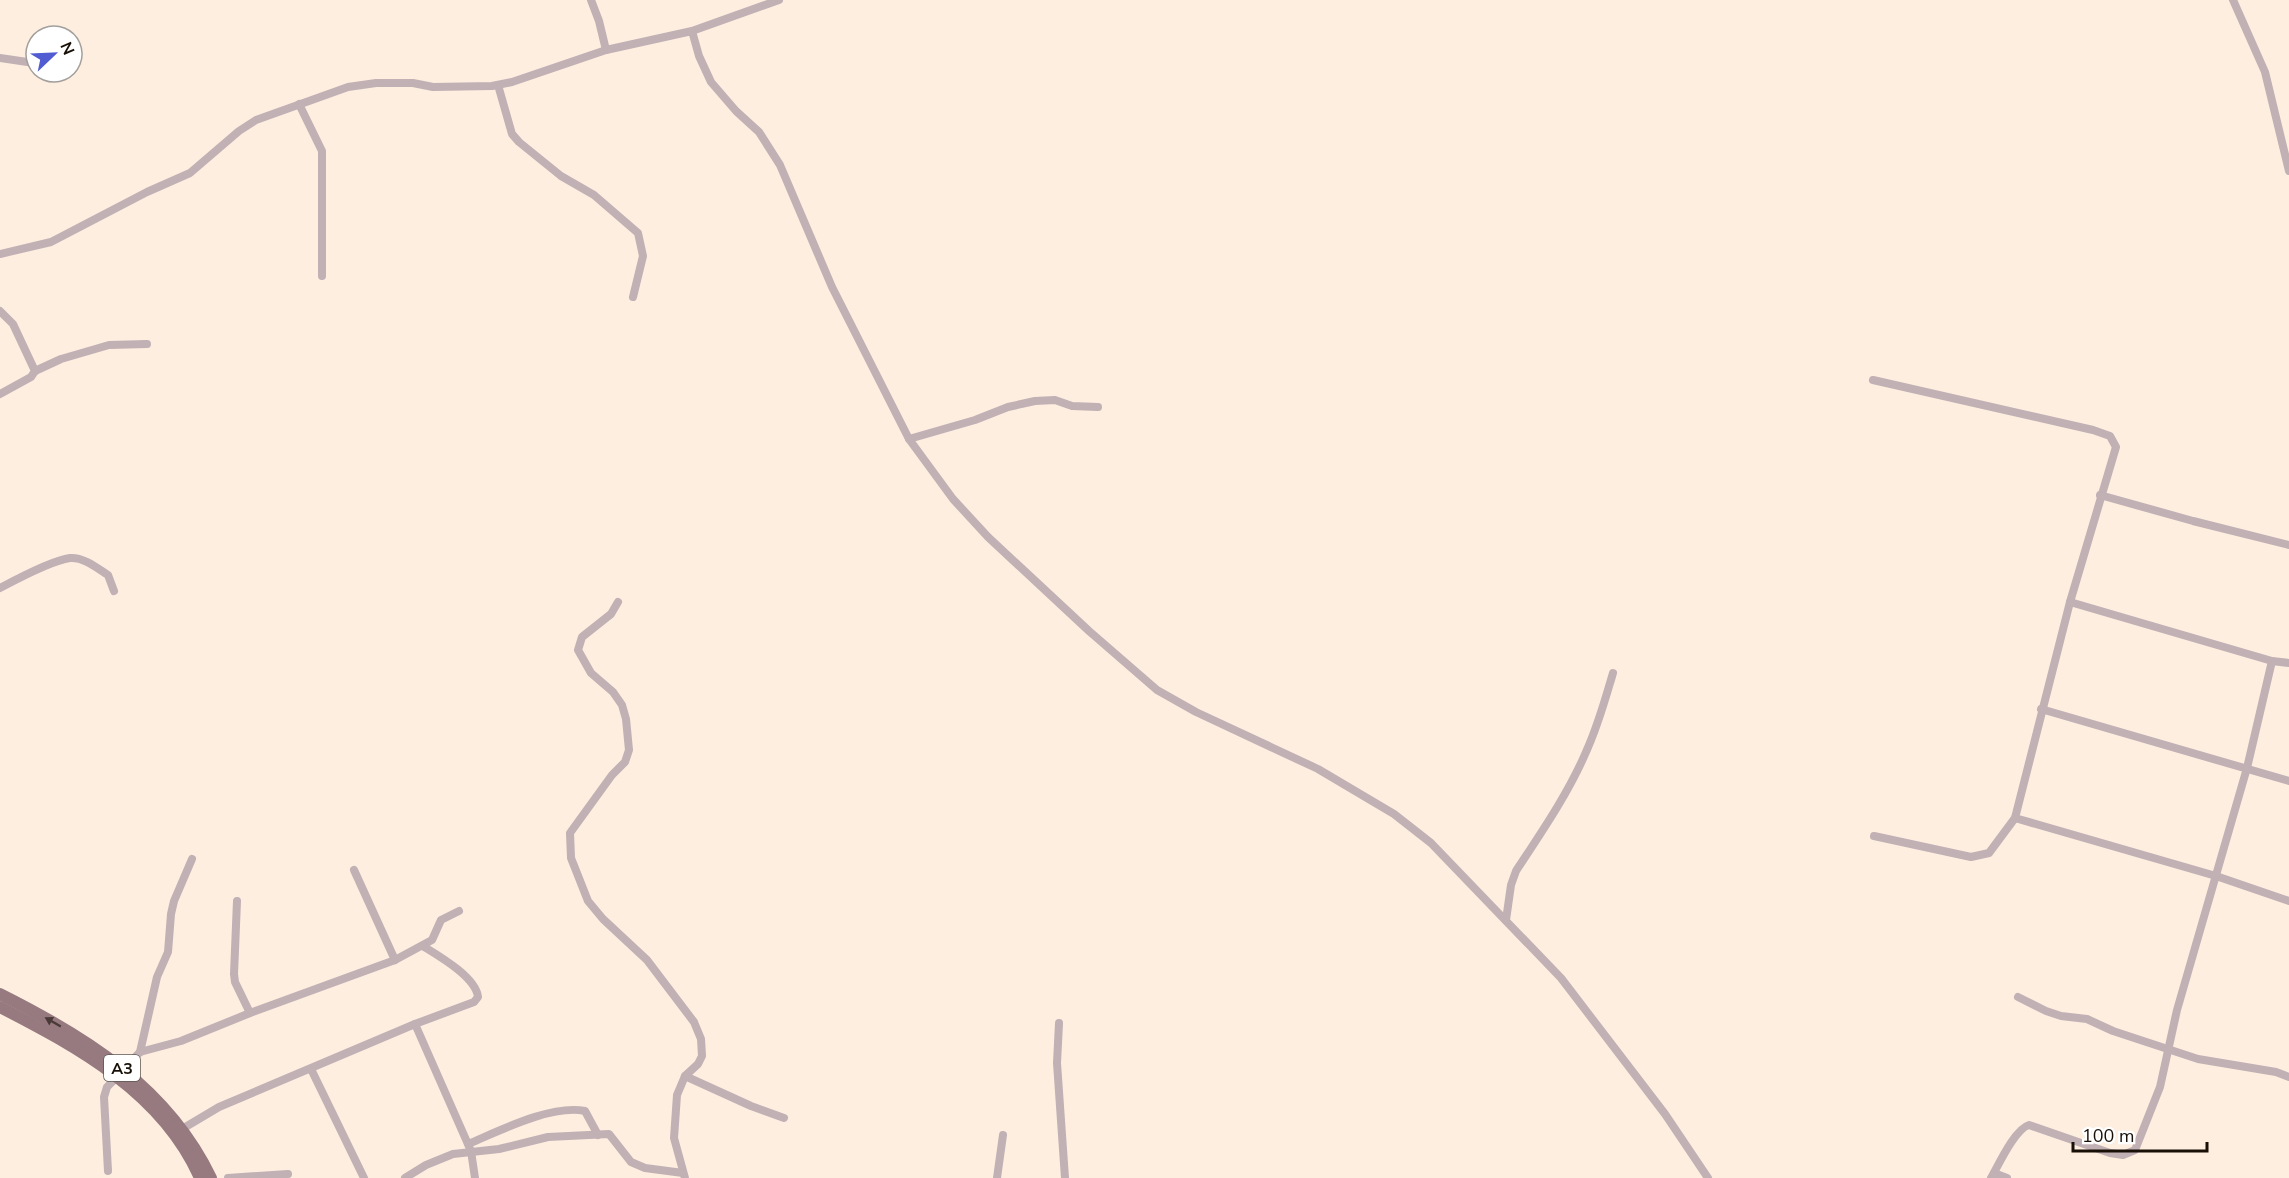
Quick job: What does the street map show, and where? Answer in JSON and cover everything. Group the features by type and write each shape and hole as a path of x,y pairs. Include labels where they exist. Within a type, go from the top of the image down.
{"main road":[{"name":"A3","path":"0,994 75,1035 160,1103 182,1129 211,1178"},
{"name":"A3","path":"0,1007 79,1048 121,1073 185,1150 200,1178"}],"street":[{"path":"591,0 606,50"},
{"path":"0,254 51,242 147,192 190,173 239,130 256,120 348,87 376,83 413,83 433,87 498,85 606,50 692,31 779,0"},
{"path":"2234,0 2265,72 2289,171"},
{"path":"692,31 699,56 711,82 736,111 759,132 780,165 832,287 909,439 953,500 988,537 1089,631 1157,690 1196,712 1318,770 1394,814 1431,843 1561,978 1665,1114 1708,1178"},
{"path":"0,58 24,62"},
{"path":"498,85 512,134 519,142 561,176 594,195 638,233 643,256 633,297"},
{"path":"299,104 322,150 322,276"},
{"path":"0,311 13,324 35,371"},
{"path":"0,394 31,377 35,371 61,359 109,345 147,344"},
{"path":"1873,380 2093,430 2110,436 2116,447 2070,602 2015,818 1989,853 1971,856 1874,836"},
{"path":"909,439 975,420 1008,407 1035,401 1054,400 1071,406 1098,407"},
{"path":"2100,495 2193,522 2289,545"},
{"path":"0,588 70,558 85,561 108,575 114,591"},
{"path":"469,1148 499,1149 548,1137 609,1134 631,1162 645,1168 684,1175 674,1138 677,1095 685,1076 698,1064 702,1056 701,1039 694,1022 647,960 603,919 588,901 571,858 570,833 612,775 625,762 630,750 622,705 613,692 591,673 578,650 582,637 611,614 618,602"},
{"path":"2070,602 2272,661 2289,663"},
{"path":"2007,1178 1992,1176 2023,1126 2029,1125 2110,1153 2123,1155 2131,1154 2135,1150 2151,1112 2170,1049 2177,1010 2247,768 2272,661"},
{"path":"1506,920 1511,885 1516,871 1567,789 1586,753 1613,673"},
{"path":"2042,709 2289,780"},
{"path":"2015,818 2216,876 2289,901"},
{"path":"141,1052 157,977 168,952 171,914 192,859"},
{"path":"354,870 395,960"},
{"path":"237,900 234,974 235,982 250,1013"},
{"path":"108,1171 104,1097 107,1087 141,1052 181,1041 395,960 432,940 441,920 459,911"},
{"path":"182,1129 219,1107 415,1024 474,1002 478,997 478,991 472,983 457,969 423,945"},
{"path":"2018,997 2046,1011 2061,1016 2086,1019 2113,1031 2198,1059 2276,1072 2289,1077"},
{"path":"1059,1023 1057,1064 1065,1178"},
{"path":"415,1024 469,1148 475,1178"},
{"path":"311,1069 364,1178"},
{"path":"685,1076 750,1106 784,1118"},
{"path":"405,1178 426,1165 469,1148 504,1129 566,1111 589,1114 598,1135"},
{"path":"997,1178 1004,1135"},
{"path":"228,1178 288,1174"}]}
